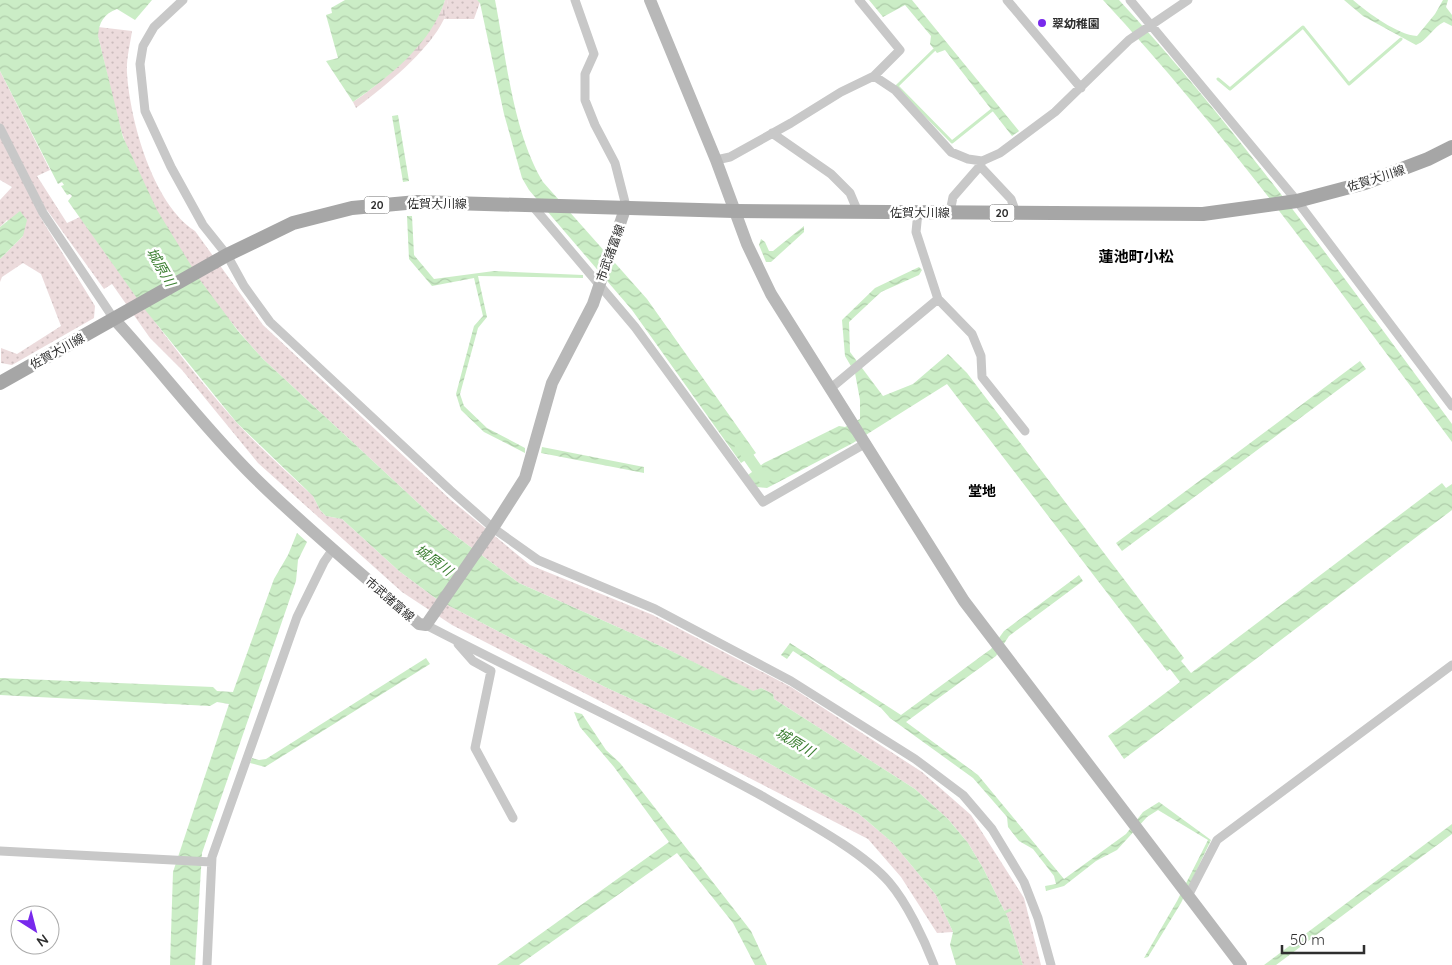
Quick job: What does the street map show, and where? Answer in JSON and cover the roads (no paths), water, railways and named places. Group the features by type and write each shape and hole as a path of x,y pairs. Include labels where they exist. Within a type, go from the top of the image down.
{"main road":[{"path":"650,0 716,160 747,244 771,294 964,601 1241,965"},
{"name":"佐賀大川線","path":"227,255 293,223 352,208 417,202 626,206 734,211 1203,214 1297,201 1364,183 1428,159 1452,147"},
{"name":"市武諸富線","path":"114,319 162,372 210,431 256,478 334,550 419,624 428,624 525,478 552,383 593,304 626,206"},
{"name":"20","path":"114,319 227,255"},
{"name":"佐賀大川線","path":"0,383 114,319"}],"street":[{"path":"183,0 154,27 143,46 140,64 141,88 152,129 204,225 227,255 244,286 270,322 493,528 538,560 655,609 791,681 915,760 963,794 992,829 1024,882 1038,918 1050,965"},
{"path":"575,0 594,54 585,74 585,100 595,125 615,163 626,206"},
{"path":"716,160 730,156 842,92 874,76 900,50 859,0"},
{"path":"1007,0 1081,88"},
{"path":"1130,0 1152,23 1297,201 1452,406"},
{"path":"950,212 953,197 981,164 1000,153 1055,112 1130,40 1152,23 1188,0"},
{"path":"874,76 895,90 951,152 981,164 1011,199 1016,213"},
{"path":"0,128 43,213 114,319"},
{"path":"772,133 831,174 850,193 858,212"},
{"path":"533,204 635,327 763,502 864,441"},
{"path":"918,212 916,232 938,299 972,334 981,356 982,377 1025,431"},
{"path":"831,388 938,299"},
{"path":"207,965 208,862 297,617 324,562 334,550"},
{"path":"428,624 455,640 698,761 809,823 865,861 889,883 924,939 934,965"},
{"path":"455,640 473,661 491,671 475,748 513,818"},
{"path":"1186,893 1217,840 1452,665"},
{"path":"0,851 208,862"}],"water":[{"name":"城原川","path":"0,0 152,0 135,20 117,9 112,11 103,19 99,31 98,36 123,137 157,210 200,280 238,331 263,359 445,528 519,583 667,649 753,691 761,688 773,694 774,699 915,789 948,819 968,843 1008,918 1023,965 956,965 950,945 953,932 936,895 893,843 859,814 756,756 605,687 438,600 399,571 342,519 326,516 320,510 313,496 237,423 146,311 68,201 72,196 70,194 67,195 61,186 64,185 62,182 58,184 0,71"},
{"path":"345,0 445,0 439,16 419,45 394,71 353,102 326,61 338,58 326,15 332,13 331,8"},
{"path":"477,0 495,0 512,94 524,141 543,182 647,299 756,453 741,463 632,310 529,190 522,178 504,114 480,3"},
{"path":"869,0 912,0 1019,131 1012,136 945,50 937,53 930,44 931,36 905,5 883,17"},
{"path":"1103,0 1119,0 1164,50 1250,154 1332,261 1452,424 1452,442 1240,161 1196,106"},
{"path":"1344,0 1353,0 1392,28 1417,36 1435,14 1443,0 1448,0 1446,7 1452,15 1452,26 1444,22 1416,45 1363,16"},
{"path":"398,115 409,181 403,182 392,116"},
{"path":"20,211 27,220 23,236 0,259 0,227"},
{"path":"407,216 412,216 414,255 434,279 494,271 583,275 583,278 478,276 487,317 478,328 460,394 464,406 487,428 525,448 525,453 484,432 461,410 456,394 474,326 483,316 474,278 432,286 409,259"},
{"path":"804,226 804,232 771,262 766,262 759,245 761,239 765,242 769,251 773,251"},
{"path":"919,267 922,270 919,275 881,292 849,322 850,352 883,396 913,384 948,354 967,373 1184,658 1181,661 1191,673 1442,483 1446,488 1452,484 1452,510 1124,759 1108,736 1180,682 1170,669 1167,671 947,384 853,443 767,488 757,487 748,475 764,463 839,426 845,427 860,419 860,400 855,373 845,356 842,320 875,288"},
{"path":"1360,361 1366,369 1122,551 1116,543"},
{"path":"542,447 644,467 644,473 541,453"},
{"path":"297,533 307,542 298,560 296,581 202,853 195,965 170,965 173,872 229,704 217,702 210,706 0,695 0,678 213,687 217,691 233,692 274,579 288,555"},
{"path":"1079,575 1083,581 1009,636 996,656 906,722 978,775 1064,879 1126,834 1143,812 1159,802 1211,840 1181,903 1148,957 1144,958 1177,901 1208,840 1158,810 1147,817 1117,850 1096,861 1064,886 1046,891 1045,886 1056,884 1054,876 1033,849 1019,841 1008,827 1007,817 973,778 890,718 881,708 793,651 787,659 781,655 790,643 901,715 991,649 1004,631"},
{"path":"426,658 430,664 265,767 250,763 252,758 266,759"},
{"path":"574,712 582,714 606,750 620,763 751,931 767,965 755,965 733,923 677,853 519,965 497,965 669,842 614,767 580,727"},
{"path":"1452,824 1452,834 1276,965 1264,965"}],"waterway":[{"path":"1218,79 1230,89 1303,27 1349,84 1401,39"},
{"path":"934,50 897,86 952,142 992,110"},
{"path":"740,445 763,478 767,476"},
{"path":"1001,914 1010,910"}],"place":[{"name":"翠幼稚園","path":"1042,23"}],"district":[{"name":"蓮池町小松","path":"1136,256"},
{"name":"堂地","path":"982,491"}]}
